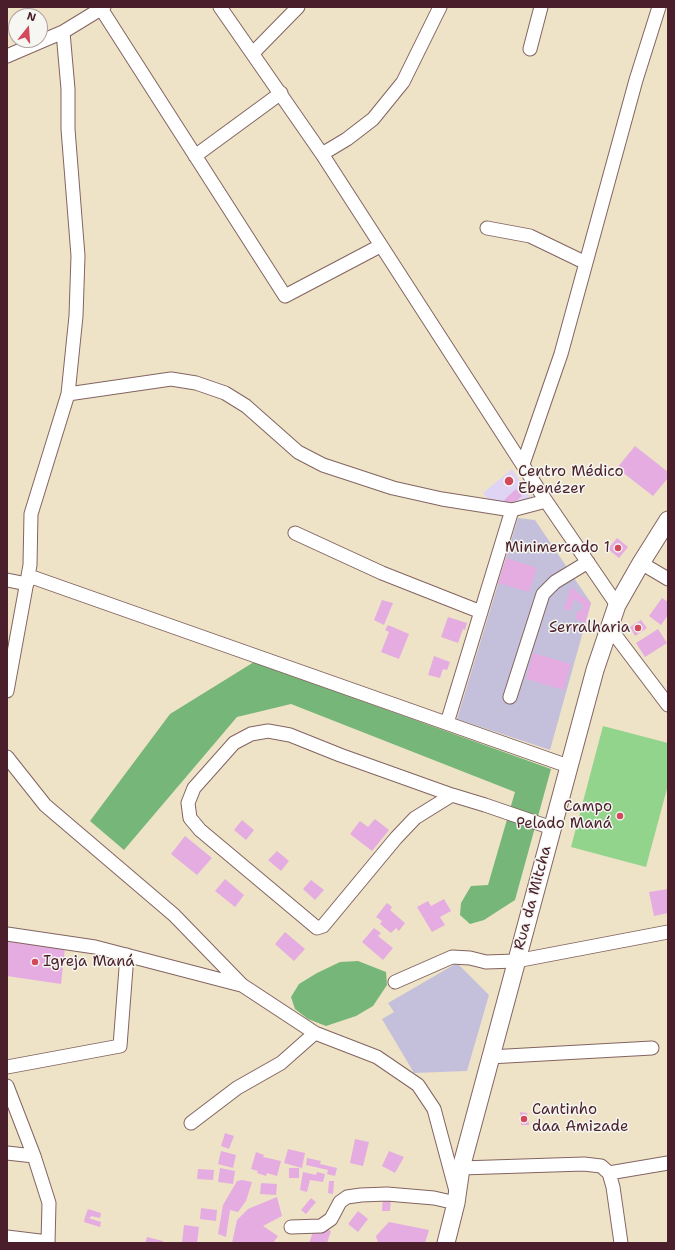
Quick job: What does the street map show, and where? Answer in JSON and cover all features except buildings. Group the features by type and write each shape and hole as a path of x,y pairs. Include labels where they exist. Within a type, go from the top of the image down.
{"main road":[{"name":"Rua da Mitcha","path":"446,1243 461,1168 489,1057 568,766 609,627 618,605 641,563 668,520"}],"street":[{"path":"220,7 322,154 546,501 618,605"},
{"path":"253,53 298,7"},
{"path":"322,154 347,139 373,119 403,82 440,7"},
{"path":"530,49 541,7"},
{"path":"523,464 561,354 634,87 659,7"},
{"path":"7,56 63,32 102,8 285,296 380,246"},
{"path":"7,691 30,565 30,514 68,394 76,316 78,256 68,129 68,89 63,32"},
{"path":"195,156 281,93"},
{"path":"488,228 530,236 586,262"},
{"path":"68,394 171,379 196,382 225,393 246,406 298,452 323,464 393,488 442,499 512,510 546,501"},
{"path":"447,723 512,510"},
{"path":"295,533 417,588 481,612"},
{"path":"510,696 543,594 555,582 588,562"},
{"path":"641,563 668,579"},
{"path":"7,580 28,580 447,723 568,766"},
{"path":"609,627 668,705"},
{"path":"452,794 415,818 396,838 323,926 317,928 200,830 190,818 188,803 194,788 234,743 251,734 268,731 290,735 340,755 552,828"},
{"path":"7,756 46,805 174,915 242,985 315,1033 377,1056 418,1085 434,1109 456,1198 434,1198 387,1194 347,1197 340,1202 331,1219 321,1226 291,1227"},
{"path":"395,982 452,957 470,958 486,962 516,961 668,932"},
{"path":"7,934 95,947 242,985"},
{"path":"7,1067 120,1046 127,955"},
{"path":"191,1123 237,1088 281,1063 315,1033"},
{"path":"489,1057 652,1048"},
{"path":"7,1086 34,1156 49,1203 48,1243 7,1237"},
{"path":"7,1153 34,1156"},
{"path":"609,1173 668,1162"},
{"path":"461,1168 584,1164 601,1166 609,1173 613,1187 621,1243"}],"shaded area":[{"name":"Centro Médico Ebenézer","path":"512,469 533,501 495,508 483,493"},
{"path":"518,518 535,520 591,603 550,750 457,719"},
{"path":"457,963 489,995 467,1071 414,1073 382,1019 394,1012 388,1003"}],"green space":[{"path":"254,662 551,769 515,900 484,920 470,924 460,915 461,903 471,886 488,885 515,792 291,704 237,717 124,850 90,821 170,714"},
{"name":"Campo Pelado Maná","path":"603,726 668,743 668,785 646,867 571,847"},
{"path":"358,961 386,972 387,985 373,1006 356,1016 326,1026 308,1019 295,1009 291,997 299,984 340,962"}],"place":[{"name":"Centro Médico Ebenézer","path":"509,481"},
{"name":"Minimercado 1","path":"618,548"},
{"name":"Serralharia","path":"638,628"},
{"name":"Campo Pelado Maná","path":"620,816"},
{"name":"Igreja Maná","path":"35,962"},
{"name":"Cantinho daa Amizade","path":"524,1119"}]}
